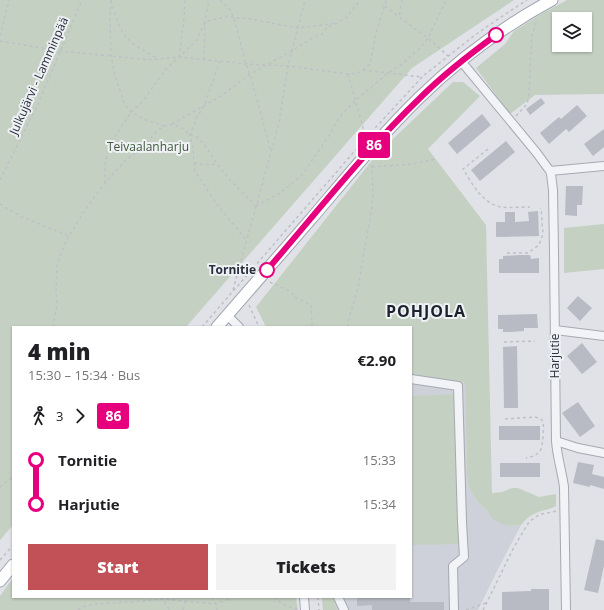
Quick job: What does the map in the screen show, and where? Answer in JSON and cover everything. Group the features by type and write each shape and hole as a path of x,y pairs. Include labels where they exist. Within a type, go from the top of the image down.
{"main road":[{"path":"218,326 370,151 421,96 461,61 514,22 552,0"},
{"path":"0,580 12,566"}],"street":[{"path":"461,61 550,171 604,166"},
{"name":"Harjutie","path":"550,171 552,174 553,190 556,441 557,455 564,487 566,610"},
{"path":"227,315 238,326"},
{"path":"555,330 604,336"},
{"path":"412,379 458,386 464,556 453,566 454,610"},
{"path":"556,441 578,448 604,453"},
{"path":"304,598 305,610"},
{"path":"338,598 344,610"}],"path":[{"path":"0,36 9,0"},
{"name":"Julkujärvi - Lamminpää","path":"0,180 38,104 82,0"},
{"path":"158,59 129,40 122,29 111,0 111,56 114,75 124,103 131,112 143,119 164,126"},
{"path":"179,57 185,0"},
{"path":"204,60 205,22 209,0"},
{"path":"220,0 228,7 234,18 271,153"},
{"path":"233,291 279,123 288,66 305,0"},
{"path":"52,326 57,304 57,266 62,251 69,236 85,210 105,183 125,161 150,140 158,130 204,106 221,96 266,64 322,34 326,28 347,17 361,0"},
{"path":"0,41 60,51 153,60 179,57 246,64 288,66 348,74 358,73 370,64 376,33 386,0"},
{"path":"399,17 402,0"},
{"path":"256,206 280,193 303,174 344,112 356,100 388,73 401,65 421,47 428,38 446,0"},
{"path":"385,6 428,38 448,56"},
{"path":"511,123 527,104 529,96 531,42 541,6"},
{"path":"205,22 228,16 298,28 337,23"},
{"path":"105,183 105,162 114,138 131,112 143,102 165,70 196,41 205,22"},
{"path":"220,61 204,106 197,117 190,135 195,171 213,198 247,241"},
{"path":"363,70 422,77"},
{"path":"348,74 366,138"},
{"path":"172,124 182,128 190,135 197,137 231,181 256,206"},
{"path":"488,149 464,170 476,190 487,201 501,206 530,207"},
{"path":"348,326 358,288 372,206 373,190 370,151"},
{"path":"372,167 412,164 436,160"},
{"path":"194,163 209,165 218,164"},
{"path":"0,204 22,217 69,236"},
{"path":"507,253 528,253 540,245 543,234 541,208"},
{"path":"270,282 290,291 296,298 311,305 312,326"},
{"path":"504,342 535,342"},
{"path":"505,419 535,417 540,418 543,422 543,444 541,451 534,456 526,458"},
{"path":"0,487 12,478"},
{"path":"483,610 514,547 529,522 542,514 559,510"},
{"path":"0,560 12,546"},
{"path":"184,610 187,598"},
{"path":"213,598 217,610"},
{"path":"78,610 82,607 94,604 163,599 216,604 231,598"},
{"path":"275,598 281,603 297,610"},
{"path":"318,598 319,610"},
{"path":"163,599 170,610"},
{"path":"466,610 486,603"}],"shaded area":[{"path":"412,374 465,383 468,485 480,505 486,509 489,514 506,526 521,525 478,610 323,610 322,598 412,598"}],"green space":[{"name":"Teivaalanharju","path":"0,0 514,0 412,68 187,326 12,326 12,526 0,540"},
{"path":"567,0 604,0 604,94 535,95 510,114 476,68 505,44 514,31"},
{"path":"453,82 463,82 480,96 428,149 486,225 492,493 518,488 539,497 556,494 556,506 532,515 521,525 506,526 493,519 486,509 480,505 471,491 468,485 467,475 465,383 412,374 412,326 266,326 256,307 377,154"},
{"path":"604,224 604,269 564,273 564,228"},
{"path":"455,394 460,544 412,545 412,396"},
{"path":"12,579 12,598 296,598 298,610 0,610 0,596"},
{"path":"322,598 334,598 337,610 323,610"}],"building":[{"path":"541,98 545,103 530,115 526,109"},
{"path":"577,105 587,116 569,132 566,129 549,144 540,133 559,117 561,119"},
{"path":"482,114 491,125 457,154 448,143"},
{"path":"604,129 604,147 593,156 584,144"},
{"path":"506,141 515,152 480,181 471,170"},
{"path":"566,186 583,186 582,205 577,205 577,216 565,215"},
{"path":"538,211 539,236 496,237 496,222 505,222 505,212 515,212 515,222 529,221 528,212"},
{"path":"530,255 531,259 539,258 539,273 499,273 499,259 503,259 503,256"},
{"path":"578,296 592,308 580,321 567,308"},
{"path":"537,314 538,328 524,328 524,331 511,332 503,332 503,329 498,329 498,315"},
{"path":"582,343 597,362 582,374 567,356"},
{"path":"517,346 518,408 504,408 503,347"},
{"path":"578,402 595,426 580,437 562,413"},
{"path":"499,426 540,426 540,440 499,440"},
{"path":"578,462 594,465 592,474 604,477 604,489 590,485 590,487 573,483"},
{"path":"500,463 540,463 540,477 500,477"},
{"path":"596,539 604,541 604,566 598,593 584,590"},
{"path":"531,589 549,589 549,610 502,610 502,592 531,591"},
{"path":"357,598 410,598 410,602 444,602 444,610 372,610 372,605 357,606"}],"bus line":[{"name":"86","path":"267,270 374,146 421,96 451,69 496,35"}],"place":[{"name":"Tornitie","path":"267,270"}],"district":[{"name":"POHJOLA","path":"426,311"}]}
